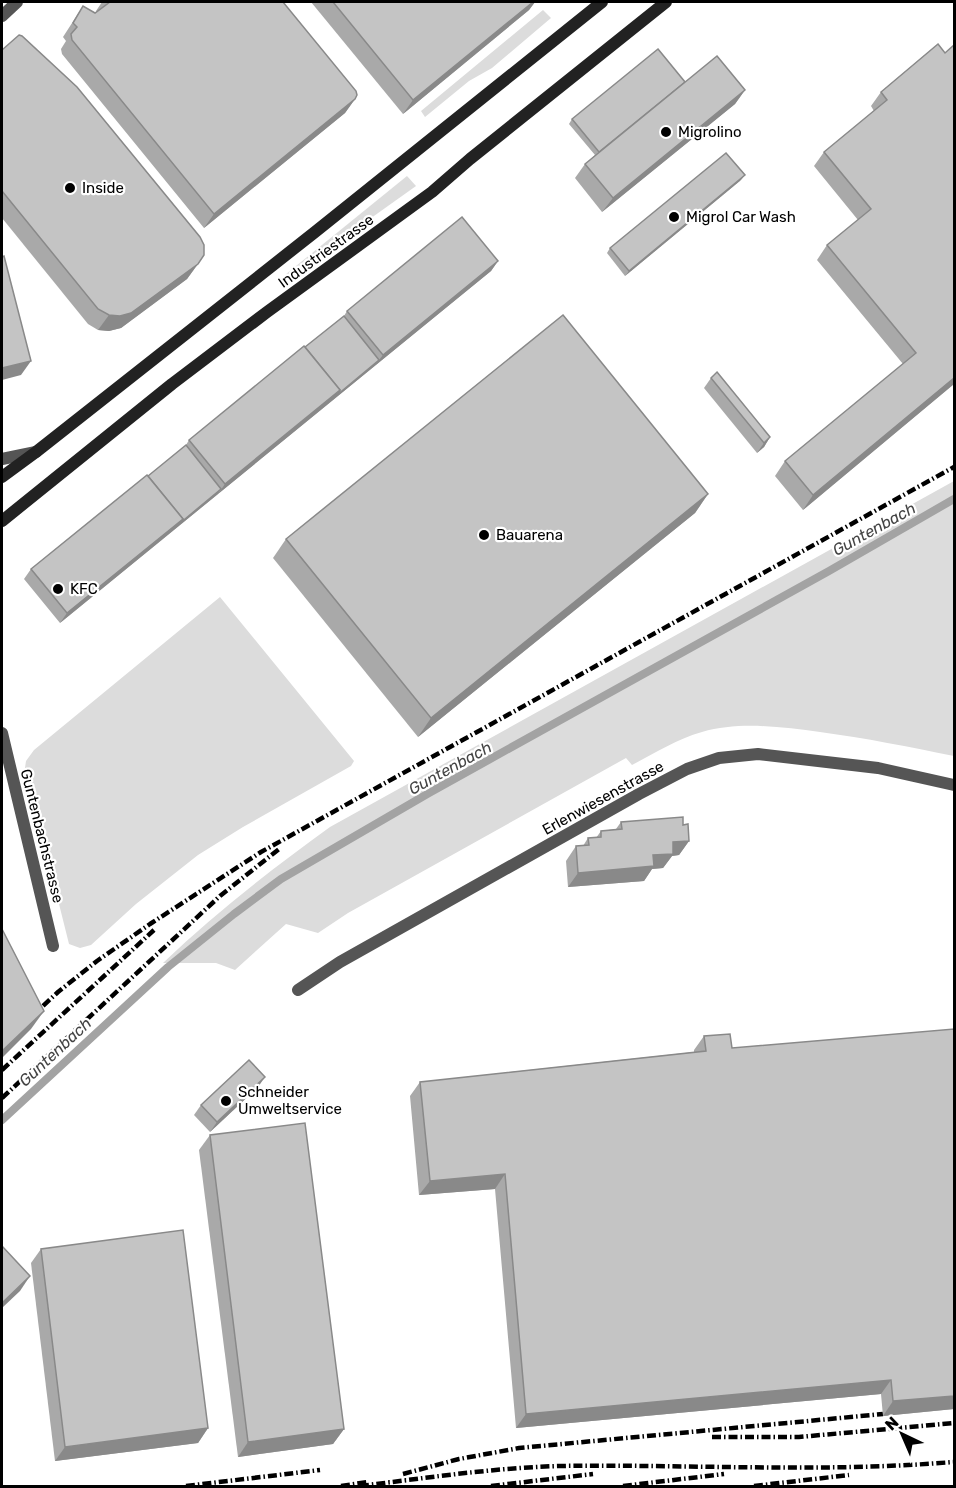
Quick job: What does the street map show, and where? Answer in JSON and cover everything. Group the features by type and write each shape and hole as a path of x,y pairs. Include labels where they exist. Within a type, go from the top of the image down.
{"main road":[{"name":"Industriestrasse","path":"2,477 315,232 602,2"},
{"name":"Industriestrasse","path":"2,521 172,384 432,192 666,2"}],"street":[{"path":"2,16 17,2"},
{"path":"2,459 36,452"},
{"name":"Guntenbachstrasse","path":"2,734 53,946"},
{"name":"Erlenwiesenstrasse","path":"298,990 340,962 639,794 687,769 719,758 758,754 878,768 954,784"}],"shaded area":[{"path":"543,10 551,18 492,68 469,81 425,117 421,111"},
{"path":"407,176 416,186 287,278 285,275"},
{"path":"954,481 954,756 854,737 776,727 731,727 702,732 675,742 632,765 626,758 348,913 318,933 286,924 235,970 216,963 163,963 244,892 330,827"},
{"path":"220,597 354,761 351,766 198,855 136,904 91,945 80,948 69,944 25,768 26,761 34,750"}],"building":[{"path":"110,2 283,2 357,95 214,214 72,40 71,34 77,27 73,23 83,6 95,13"},
{"path":"333,2 533,2 413,100"},
{"name":"Inside","path":"19,35 77,87 200,237 204,245 204,255 198,264 131,313 120,316 109,315 98,309 2,191 2,50"},
{"path":"938,44 945,53 954,45 954,378 813,495 785,461 916,353 827,245 871,209 824,152 887,100 881,92"},
{"path":"658,49 685,82 599,152 572,119"},
{"name":"Migrolino","path":"717,56 745,90 613,198 585,164"},
{"name":"Migrol Car Wash","path":"726,153 745,175 629,271 610,248"},
{"path":"462,217 498,261 383,355 347,311"},
{"path":"4,256 31,361 2,368 2,257"},
{"name":"Bauarena","path":"563,315 708,494 431,718 286,539"},
{"path":"344,316 379,360 337,395 340,390 305,347"},
{"path":"304,346 340,390 225,484 189,440"},
{"path":"717,372 770,437 764,443 711,378"},
{"path":"186,445 221,489 179,524 183,519 148,476"},
{"path":"147,475 183,519 67,613 31,569"},
{"path":"683,817 683,825 688,824 689,841 673,842 673,854 653,855 654,866 578,873 576,846 589,845 588,838 601,837 601,831 622,829 621,822"},
{"path":"2,929 44,1011 2,1051"},
{"path":"954,1029 954,1396 893,1401 891,1380 526,1414 505,1174 430,1181 420,1082 706,1051 704,1036 730,1034 732,1048"},
{"name":"Schneider Umweltservice","path":"249,1060 265,1077 217,1122 201,1105"},
{"path":"305,1123 344,1429 248,1442 210,1135"},
{"path":"183,1230 208,1428 65,1447 41,1249"},
{"path":"2,1246 30,1276 2,1303"}],"waterway":[{"name":"Guntenbach","path":"2,1120 168,967 281,879 429,793 954,499"}],"railway":[{"path":"31,1017 97,961 261,852 954,467"},
{"path":"2,1098 220,896 279,849"},
{"path":"2,1070 154,930"},
{"path":"403,1474 459,1459 519,1448 883,1414"},
{"path":"712,1437 799,1437 954,1423"},
{"path":"360,1486 534,1467 805,1468 953,1462"},
{"path":"186,1486 320,1470"},
{"path":"491,1486 593,1474"},
{"path":"623,1486 724,1474"},
{"path":"754,1486 849,1475"},
{"path":"341,1486 368,1482"}],"place":[{"name":"Migrolino","path":"666,132"},
{"name":"Inside","path":"70,188"},
{"name":"Migrol Car Wash","path":"674,217"},
{"name":"Bauarena","path":"484,535"},
{"name":"KFC","path":"58,589"},
{"name":"Schneider Umweltservice","path":"226,1101"}]}
